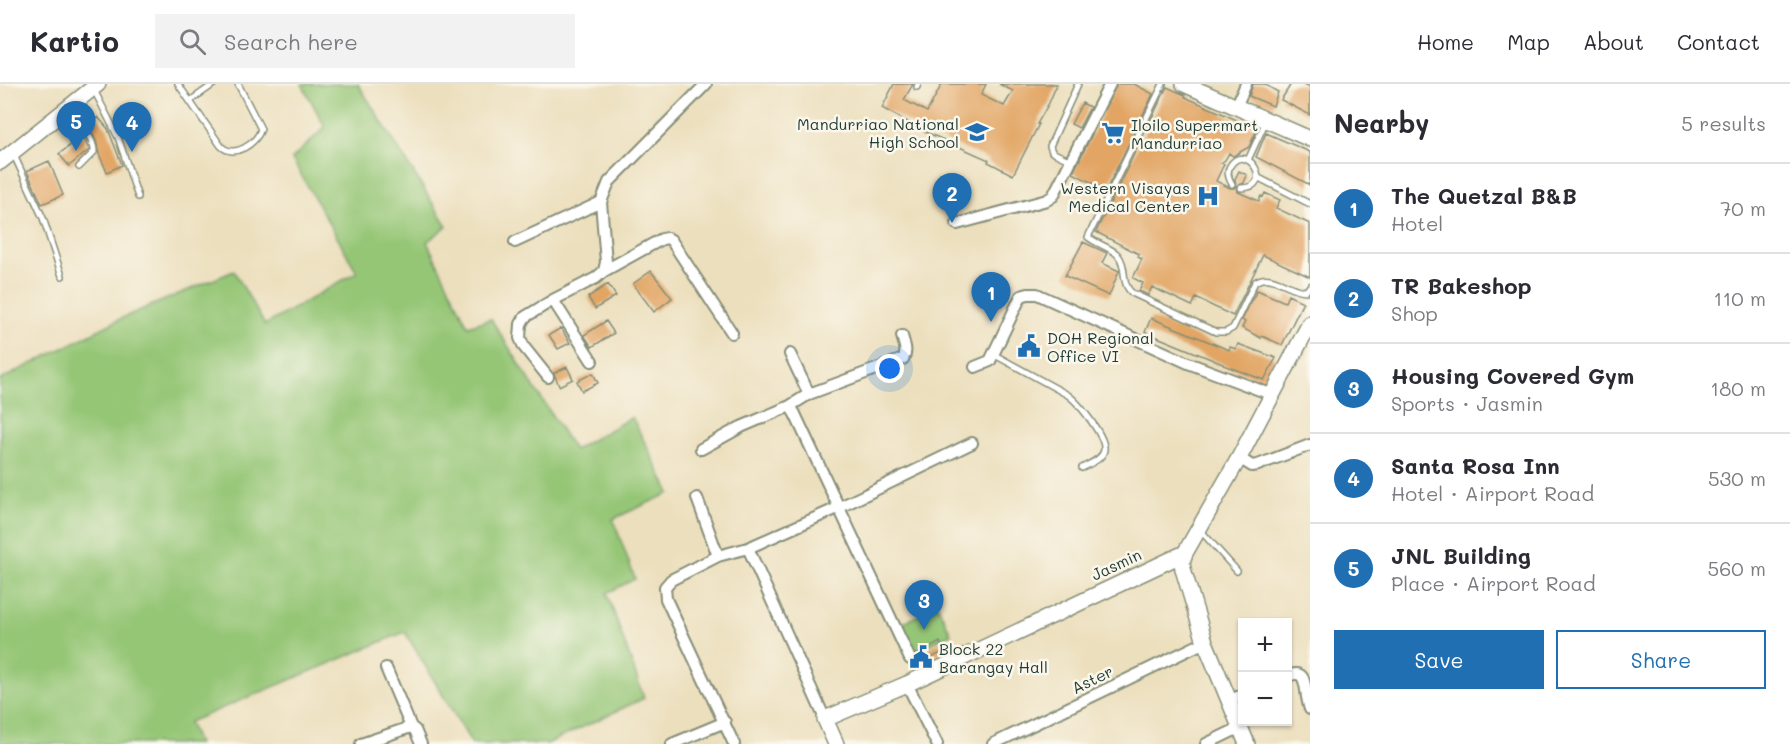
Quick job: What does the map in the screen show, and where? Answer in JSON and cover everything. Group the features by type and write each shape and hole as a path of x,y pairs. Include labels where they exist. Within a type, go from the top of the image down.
{"street":[{"path":"603,271 606,262 601,202 609,182 706,84"},
{"path":"957,224 1047,200 1053,196 1110,84"},
{"path":"1184,84 1310,139"},
{"path":"1236,106 1246,84"},
{"path":"6,157 96,86"},
{"path":"515,242 601,202"},
{"path":"548,377 524,346 520,331 525,317 662,239 671,240 732,333"},
{"path":"975,367 990,360 1021,296 1037,294 1188,363 1273,395"},
{"path":"552,300 592,361"},
{"path":"1246,744 1205,642 1182,562 1310,322"},
{"path":"701,449 741,427 790,406 809,394 903,358 906,350 902,336"},
{"path":"790,354 809,394"},
{"path":"790,406 910,658"},
{"path":"734,744 666,599 664,587 671,580 718,556 748,548 840,507 972,443"},
{"path":"1239,458 1252,466 1258,465 1310,446"},
{"path":"697,498 718,556"},
{"path":"748,548 836,744"},
{"name":"Jasmin","path":"825,719 907,684 1185,553"},
{"name":"Aster","path":"993,744 1205,642"},
{"path":"386,668 411,727 415,729 421,744"},
{"path":"1292,674 1296,673 1304,677 1306,698 1310,709"},
{"path":"907,684 937,744"},
{"path":"1228,701 1238,697"},
{"path":"672,744 725,722"},
{"path":"361,744 411,727"},
{"path":"1206,744 1239,728"}],"lane":[{"path":"178,84 221,146 226,151 233,152 251,144 259,136 261,129 238,84"},
{"path":"190,101 214,84"},
{"path":"1071,161 1052,152 1050,146 1078,84"},
{"path":"1163,84 1088,237 1118,255 1123,264 1125,284 1132,293 1216,332 1226,333 1233,328 1255,282 1262,278 1270,278 1296,291 1306,291 1310,286"},
{"path":"96,86 118,137 138,196"},
{"path":"68,109 82,126 95,148 94,152 79,167"},
{"path":"1248,160 1266,120"},
{"path":"6,157 43,218 62,276"},
{"path":"1232,184 1228,177 1230,167 1237,160 1248,160 1256,168 1257,177 1248,188 1241,188"},
{"path":"1257,177 1310,204"},
{"path":"993,354 1076,401 1092,422 1104,451 1100,458 1082,468"},
{"path":"1199,530 1238,570"}],"green space":[{"path":"302,84 358,84 447,226 427,242 468,326 491,319 574,450 632,417 670,493 613,519 635,579 607,593 644,698 547,744 472,744 405,632 189,722 198,744 0,744 0,380 124,317 234,271 265,325 357,272 292,159 325,127"},
{"path":"938,606 951,634 911,653 898,625"}],"building":[{"name":"Mandurriao National High School","path":"894,84 913,84 904,100 927,112 942,84 986,84 981,95 1004,106 1013,91 999,84 1057,84 1013,175 988,162 989,160 928,133 882,108"},
{"name":"Iloilo Supermart Mandurriao","path":"1117,84 1134,84 1153,94 1106,190 1073,173"},
{"path":"1253,84 1264,84 1278,92 1273,106 1249,96"},
{"path":"1291,84 1304,84 1310,87 1310,115 1281,100"},
{"path":"1167,87 1257,129 1249,147 1233,156 1229,153 1221,163 1224,164 1216,181 1234,188 1239,171 1247,175 1244,183 1237,186 1238,192 1259,201 1265,193 1280,200 1276,208 1310,224 1310,277 1263,255 1233,316 1196,298 1192,306 1152,287 1148,295 1139,291 1143,283 1133,278 1142,259 1138,257 1139,254 1096,232"},
{"path":"1082,103 1090,107 1079,128 1071,124"},
{"path":"98,117 108,129 122,165 107,172 96,140 88,126"},
{"path":"1266,133 1310,152 1310,185 1256,157"},
{"path":"83,136 89,150 69,166 59,154"},
{"path":"49,161 63,195 42,204 27,171"},
{"path":"1083,242 1107,253 1102,263 1119,271 1109,296 1065,276"},
{"path":"651,271 672,298 654,312 633,284"},
{"path":"608,284 616,296 595,309 588,297"},
{"path":"1257,290 1285,302 1288,295 1303,302 1282,345 1242,328 1245,322 1242,320"},
{"path":"1151,318 1229,350 1230,347 1236,349 1238,344 1276,358 1264,380 1145,332"},
{"path":"606,321 614,333 592,347 584,335"},
{"path":"561,328 570,343 558,349 549,335"},
{"path":"567,367 573,379 559,386 554,373"},
{"path":"593,373 598,383 582,391 577,381"},
{"path":"940,642 944,652 917,664 916,655"}],"place":[{"name":"Mandurriao National High School","path":"977,132"},
{"name":"Iloilo Supermart Mandurriao","path":"1113,133"},
{"name":"JNL Building","path":"76,151"},
{"name":"Santa Rosa Inn","path":"132,152"},
{"name":"Western Visayas Medical Center","path":"1208,196"},
{"name":"TR Bakeshop","path":"952,223"},
{"name":"The Quetzal B&B","path":"991,322"},
{"name":"DOH Regional Office VI","path":"1029,346"},
{"name":"Housing Covered Gym","path":"924,630"},
{"name":"Block 22 Barangay Hall","path":"921,657"}]}
